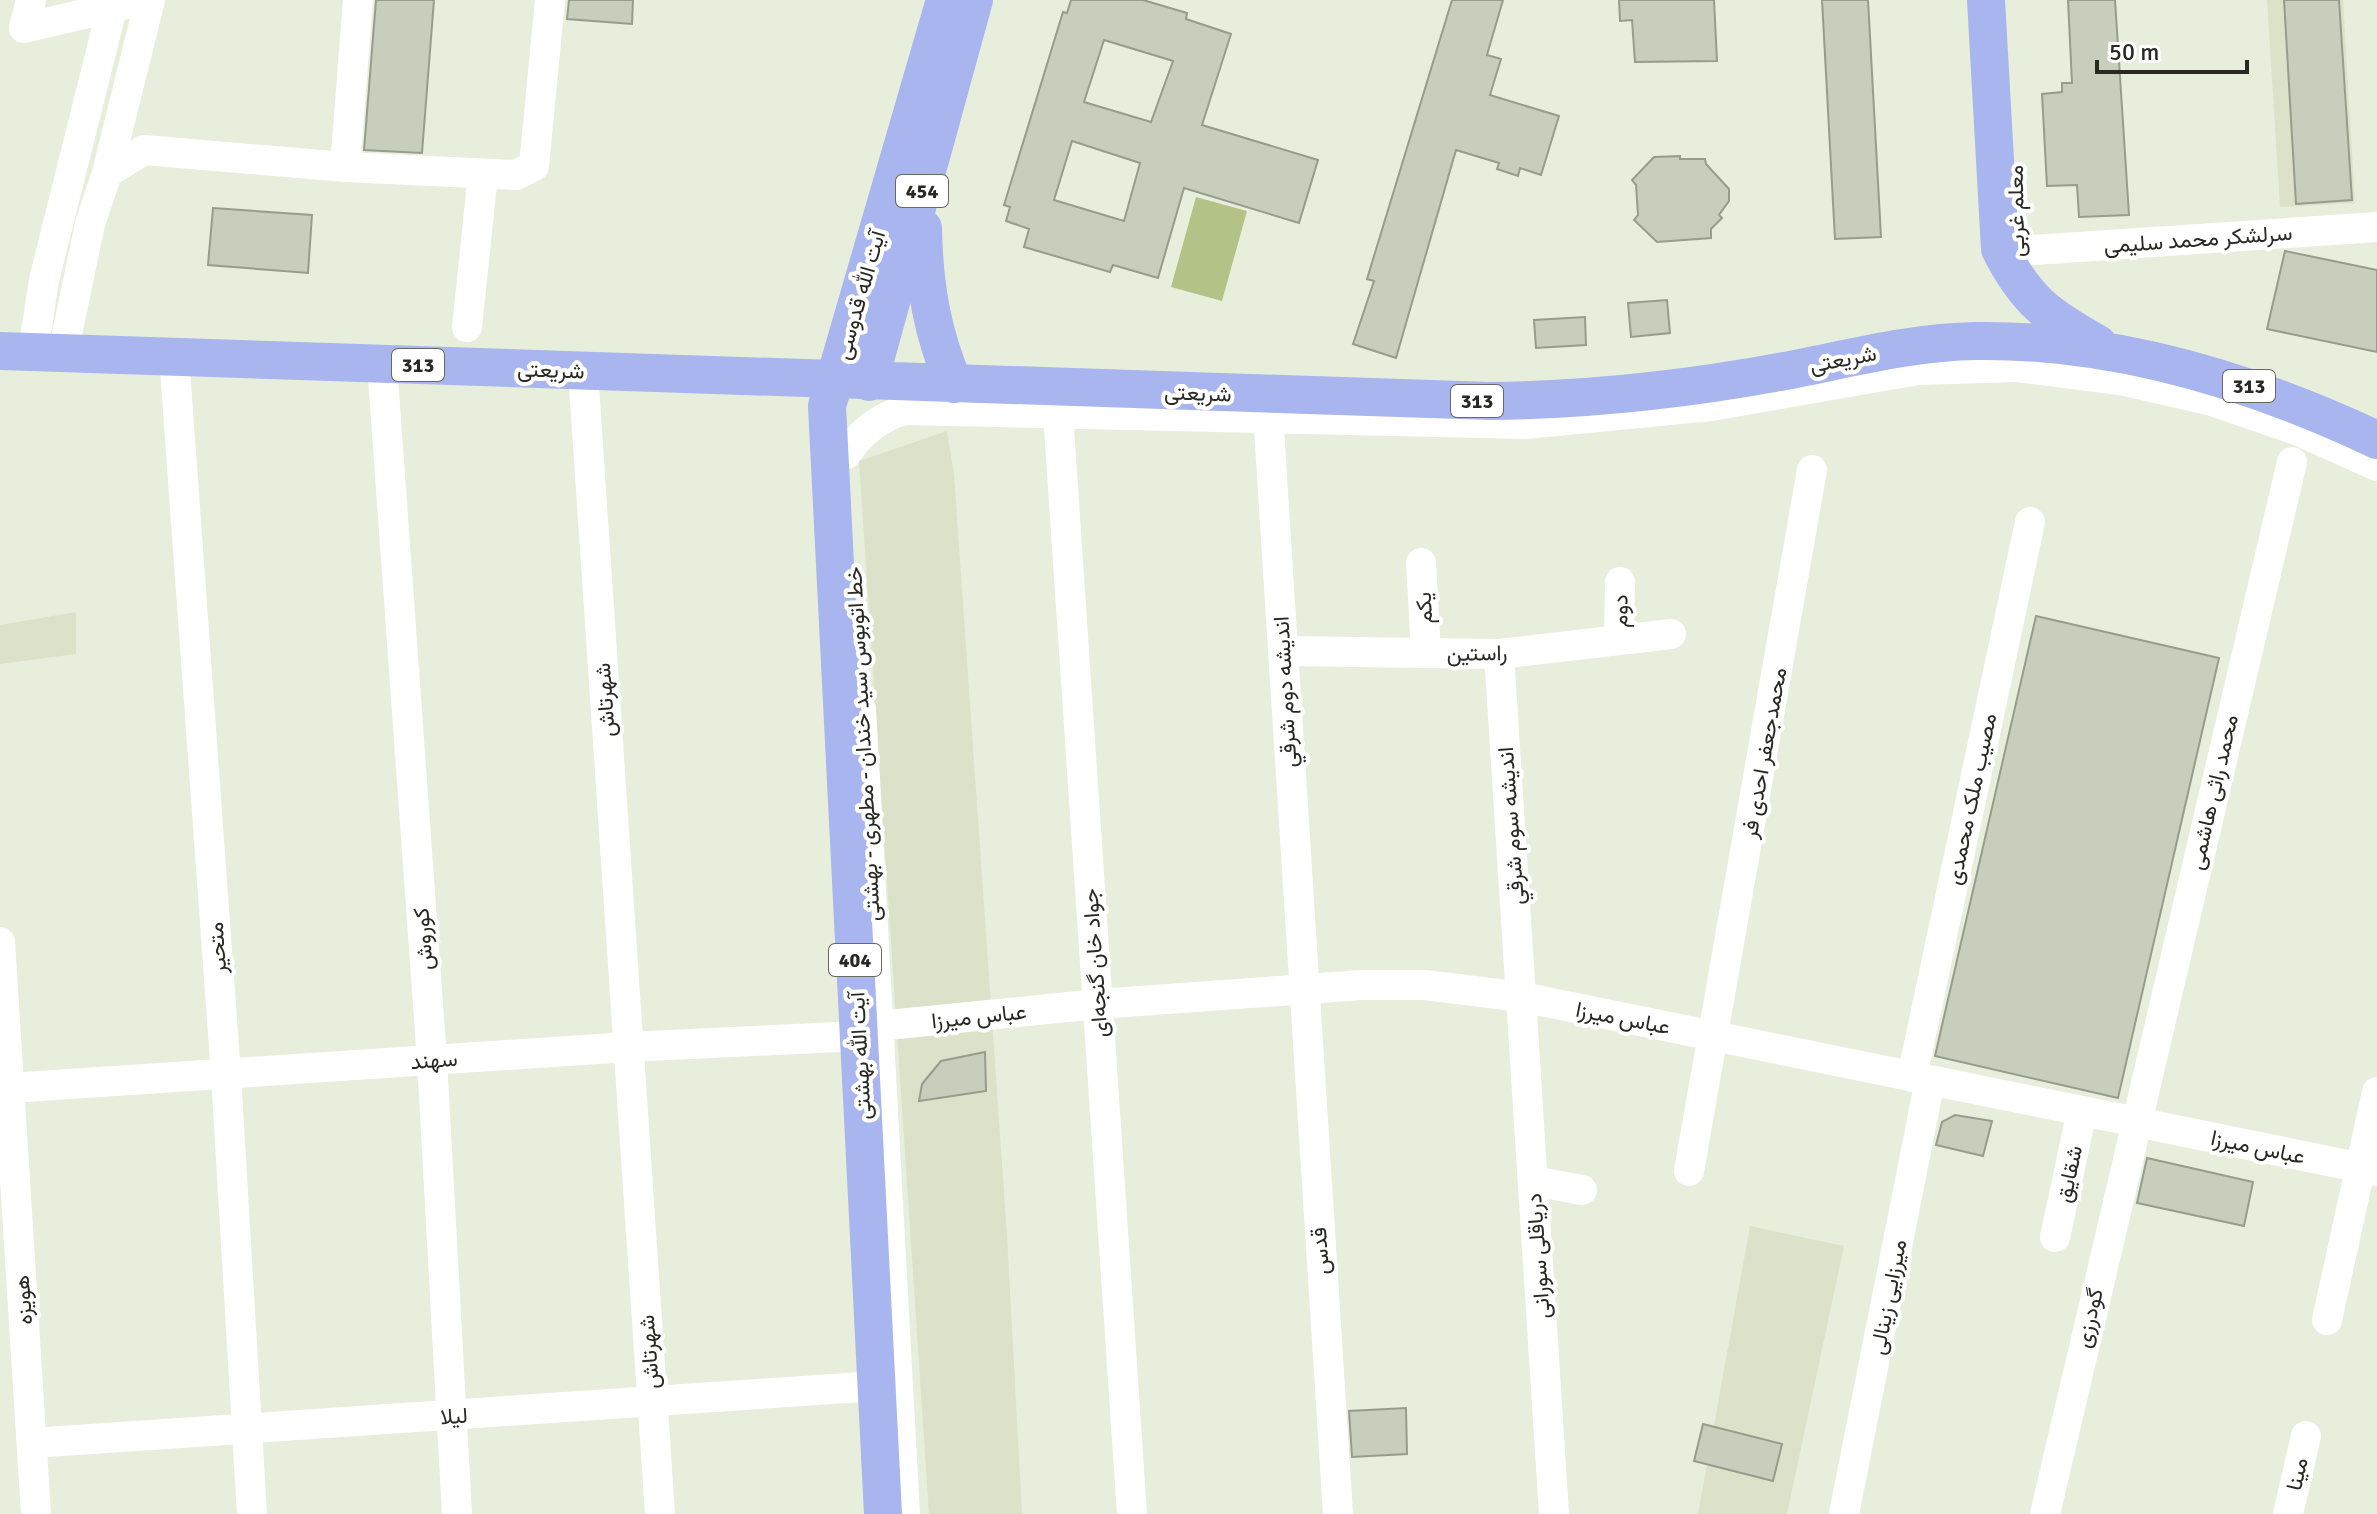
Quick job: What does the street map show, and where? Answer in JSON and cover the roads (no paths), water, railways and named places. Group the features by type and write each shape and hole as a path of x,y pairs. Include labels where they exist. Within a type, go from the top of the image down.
{"main road":[{"name":"آیت الله قدوسی","path":"844,389 945,0"},
{"name":"آیت الله قدوسی","path":"844,389 923,187 974,0"},
{"name":"معلم غربی","path":"1986,0 2002,91"},
{"name":"معلم غربی","path":"2007,0 2002,91 2000,249 2018,266 2051,318 2114,353"},
{"path":"923,187 926,295 937,343 954,384"},
{"path":"1961,342 2007,318 2018,266"},
{"name":"شریعتی","path":"0,375 175,369 584,384 844,389 954,384 1058,400 1267,407 1602,396 1961,342 2020,343 2114,353 2253,387 2307,407 2377,440"},
{"name":"شریعتی","path":"32,352 175,369"},
{"name":"آیت الله بهشتی","path":"844,389 883,1514"}],"street":[{"path":"31,0 24,28 113,4 147,0 107,173 90,224 32,352"},
{"path":"345,167 358,0"},
{"path":"107,173 144,150 345,167 516,175 534,166 550,0"},
{"path":"32,352 44,280 113,4"},
{"path":"467,327 483,174"},
{"name":"سرلشکر محمد سلیمی","path":"2018,266 2377,227"},
{"path":"1267,407 1492,424 1559,422 1711,406 1918,370 2017,367 2120,380 2212,401 2299,431 2377,466"},
{"name":"متحیر","path":"175,369 226,1075 252,1514"},
{"name":"کوروش","path":"383,376 432,1060 457,1514"},
{"name":"شهرتاش","path":"584,384 660,1514"},
{"name":"خط اتوبوس سید خندان - مطهری - بهشتی","path":"844,389 864,1026 905,1514"},
{"path":"846,454 866,430 887,416 905,410 1058,400"},
{"name":"جواد خان گنجه‌ای","path":"1058,400 1132,1514"},
{"name":"انديشه دوم شرقي","path":"1267,407 1302,989"},
{"name":"محمد راثی هاشمی","path":"2134,1122 2292,462"},
{"name":"محمدجعفر احدی فر","path":"1689,1171 1715,1037 1812,470"},
{"name":"مصیب ملک محمدی","path":"1921,1078 2030,522"},
{"name":"یکم","path":"1421,563 1426,653"},
{"name":"دوم","path":"1619,640 1620,582"},
{"name":"راستین","path":"1283,651 1499,654 1671,634"},
{"name":"اندیشه سوم شرقي","path":"1499,654 1522,997"},
{"name":"هویزه","path":"0,942 36,1514"},
{"name":"عباس میرزا","path":"627,1038 864,1026 1302,989 1425,985 1522,997 2369,1170"},
{"name":"قدس","path":"1302,989 1338,1514"},
{"name":"دریاقلی سورانی","path":"1522,997 1554,1514"},
{"name":"سهند","path":"9,1088 432,1060 627,1038"},
{"name":"میرزایی زینالی","path":"1844,1514 1921,1078"},
{"path":"2327,1320 2369,1170 2377,1092"},
{"name":"شقایق","path":"2055,1237 2082,1111"},
{"name":"گودرزی","path":"2045,1514 2134,1122"},
{"path":"1533,1181 1582,1190"},
{"name":"لیلا","path":"32,1443 877,1386"},
{"name":"مینا","path":"2289,1514 2306,1436"}]}
